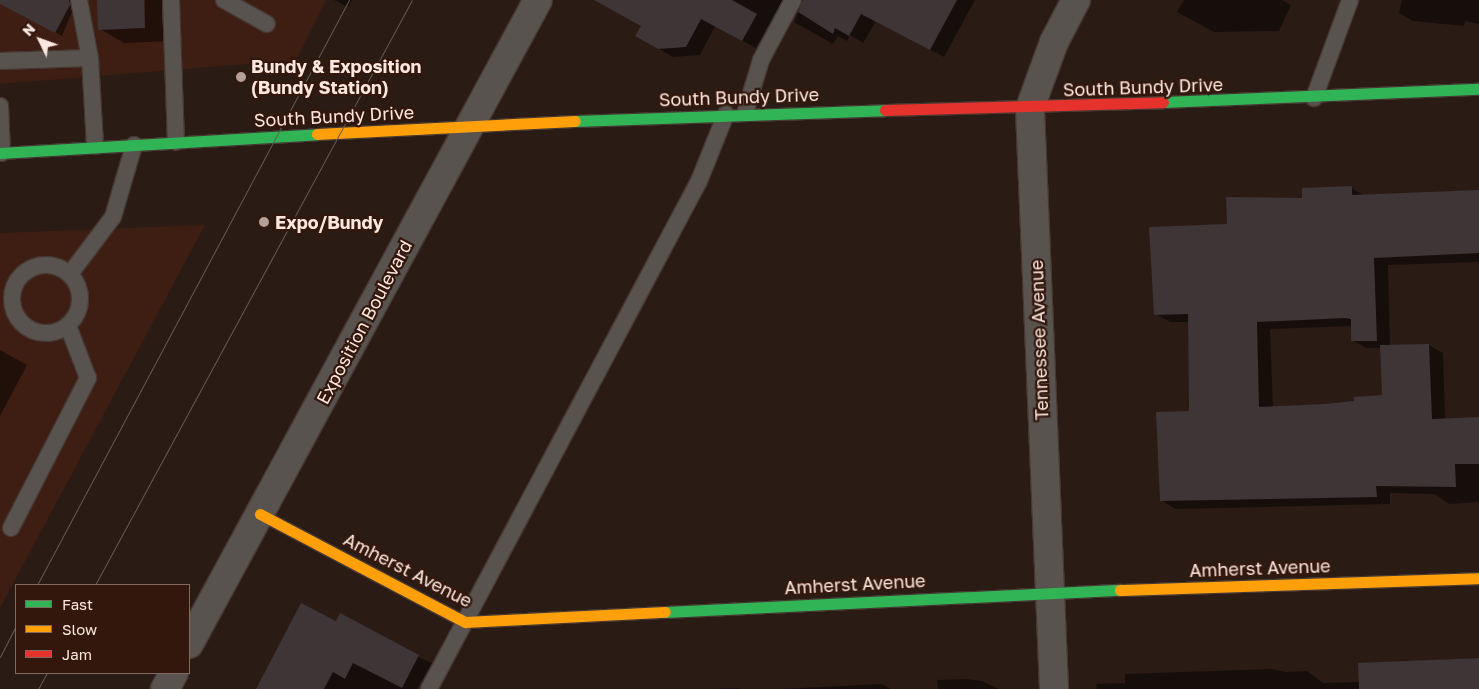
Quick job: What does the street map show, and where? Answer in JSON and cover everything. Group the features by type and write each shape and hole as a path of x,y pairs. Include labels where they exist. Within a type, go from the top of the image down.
{"main road":[{"name":"South Bundy Drive","path":"1,153 471,125 745,113 1030,108 1314,98 1479,89"},
{"name":"Amherst Avenue","path":"260,514 465,622 1049,592 1479,578"}],"street":[{"name":"Exposition Boulevard","path":"190,642 538,0"},
{"name":"Tennessee Avenue","path":"1054,689 1030,108 1054,42 1076,0"},
{"path":"166,689 174,674"}],"lane":[{"path":"79,0 90,58 95,146"},
{"path":"171,0 176,142"},
{"path":"224,0 267,24"},
{"path":"745,113 761,60 793,0"},
{"path":"1314,98 1350,0"},
{"path":"0,61 90,58"},
{"path":"0,106 1,153"},
{"path":"429,689 699,181 726,114"},
{"path":"70,274 113,217 134,145"},
{"path":"50,264 70,274 81,295 76,318 68,326 57,332 34,332 17,318 12,296 20,276 39,265 50,264"},
{"path":"11,528 88,378 68,326"}],"shaded area":[{"path":"0,0 326,0 296,60 0,84"},
{"path":"205,225 0,608 0,233"}],"building":[{"path":"0,0 69,0 70,5 55,33 0,4"},
{"path":"97,0 144,0 145,28 98,30"},
{"path":"594,0 732,0 757,14 742,41 701,19 686,47 658,49 635,36 641,26"},
{"path":"803,0 957,0 930,50 861,14 849,36 835,28 833,34 798,12"},
{"path":"1352,186 1352,195 1479,190 1479,253 1374,258 1377,341 1351,341 1351,319 1345,318 1257,322 1259,407 1325,404 1354,401 1354,397 1382,395 1380,345 1429,344 1432,419 1479,417 1479,464 1455,464 1456,487 1376,486 1377,497 1160,501 1156,412 1189,411 1188,314 1154,315 1149,227 1227,224 1226,197 1302,198 1302,188"},
{"path":"301,603 336,621 340,613 419,655 402,688 353,663 345,679 333,672 324,689 256,689"},
{"path":"1479,658 1479,689 1359,689 1358,663"}],"tram line":[{"path":"38,584 349,0"},
{"path":"96,584 412,0"},
{"path":"0,657 15,627"},
{"path":"38,689 46,674"}],"traffic: fast":[{"path":"1163,102 1479,89"},
{"path":"575,121 885,110"},
{"path":"0,153 317,134"},
{"path":"665,612 1120,590"}],"traffic: slow":[{"path":"317,134 575,121"},
{"path":"260,514 465,622 665,612"},
{"path":"1120,590 1479,578"}],"traffic: jam":[{"path":"885,110 1163,102"}],"place":[{"name":"Bundy & Exposition (Bundy Station)","path":"241,77"},
{"name":"Expo/Bundy","path":"264,222"}]}
